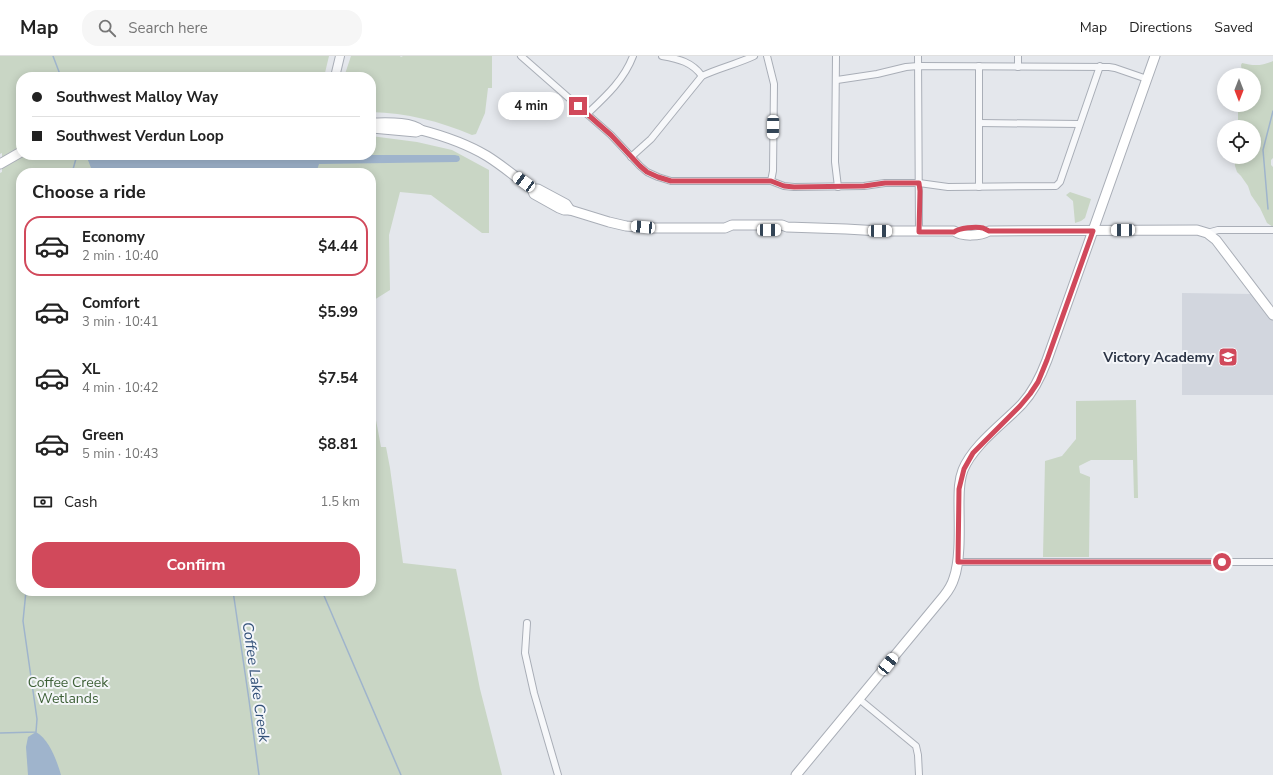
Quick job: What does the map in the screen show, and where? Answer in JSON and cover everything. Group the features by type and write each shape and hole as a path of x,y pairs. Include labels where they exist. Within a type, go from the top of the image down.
{"main road":[{"path":"796,775 946,593 955,578 958,562 959,489 964,469 973,453 1020,406 1038,382 1155,56"},
{"path":"376,123 394,123 417,126 422,130 452,139 477,150 499,164 532,189 534,194 564,210 570,210 601,220 634,227 725,228 731,230 782,230 787,227 954,232 958,234 983,234 989,231 1197,230 1207,233 1216,240 1273,314"},
{"path":"376,128 416,132 422,130"},
{"path":"0,164 16,155"}],"street":[{"path":"336,72 340,56"},
{"path":"521,56 611,135 647,172 671,181 771,181 784,186 794,187 864,186 885,183 919,183 948,187 1056,186 1058,185 1100,66"},
{"path":"587,114 604,98 624,75 633,56"},
{"path":"662,56 676,58 692,65 702,76"},
{"path":"631,157 651,139 702,76 736,65 754,56"},
{"path":"767,56 774,84 771,181"},
{"path":"836,56 837,80 835,162 838,187"},
{"path":"918,56 920,191 919,232"},
{"path":"1018,56 1018,67"},
{"path":"837,80 918,66 1100,66 1115,68 1147,79"},
{"path":"979,66 979,187"},
{"path":"979,123 1079,124"},
{"path":"1207,233 1218,230 1273,230"},
{"path":"958,562 1273,562"},
{"path":"527,623 525,653 534,693 558,775"},
{"path":"859,699 916,746 918,750 919,775"}],"shaded area":[{"name":"Victory Academy","path":"1182,293 1253,294 1273,320 1273,395 1182,395"}],"green space":[{"name":"Coffee Creek Wetlands","path":"0,56 329,56 325,72 16,72 16,160 376,160 376,137 417,142 452,150 489,170 489,233 482,233 431,195 400,192 389,235 390,290 376,299 376,168 16,168 16,596 376,596 376,420 381,447 386,447 390,468 403,563 456,569 480,689 502,775 0,775 0,173 2,172 2,153 0,154"},
{"path":"351,56 492,56 492,88 488,88 485,113 476,134 472,135 423,119 397,114 376,112 376,72 346,72"},
{"path":"1273,61 1273,158 1271,160 1271,165 1273,167 1273,227 1267,223 1260,208 1251,195 1248,186 1237,172 1235,164 1261,164 1261,120 1238,120 1238,112 1261,112 1261,68 1241,68 1241,65 1242,63 1261,65"},
{"path":"1070,192 1091,199 1085,218 1075,223 1073,201 1066,195"},
{"path":"1136,400 1138,498 1134,498 1133,460 1091,460 1079,466 1080,473 1090,477 1089,557 1043,557 1045,461 1062,456 1076,439 1076,401"}],"water":[{"path":"376,155 455,155 459,156 460,159 457,162 319,164 318,168 91,168 88,160 376,160"},
{"path":"36,732 41,735 49,745 61,775 28,775 26,747 28,737"}],"waterway":[{"name":"Coffee Lake Creek","path":"53,56 59,72"},
{"path":"1268,209 1263,150 1273,111"},
{"path":"73,168 76,160"},
{"path":"0,733 36,732 37,719 23,621 26,596"},
{"name":"Coffee Lake Creek","path":"234,596 259,775"},
{"path":"324,596 401,775"}],"place":[{"name":"Victory Academy","path":"1228,357"}],"route":[{"path":"578,106 611,135 647,172 671,181 771,181 784,186 794,187 864,186 885,183 919,183 919,232 954,232 958,228 983,228 989,231 1093,231 1038,382 1020,406 973,453 964,469 959,489 958,562 1222,562"}]}
